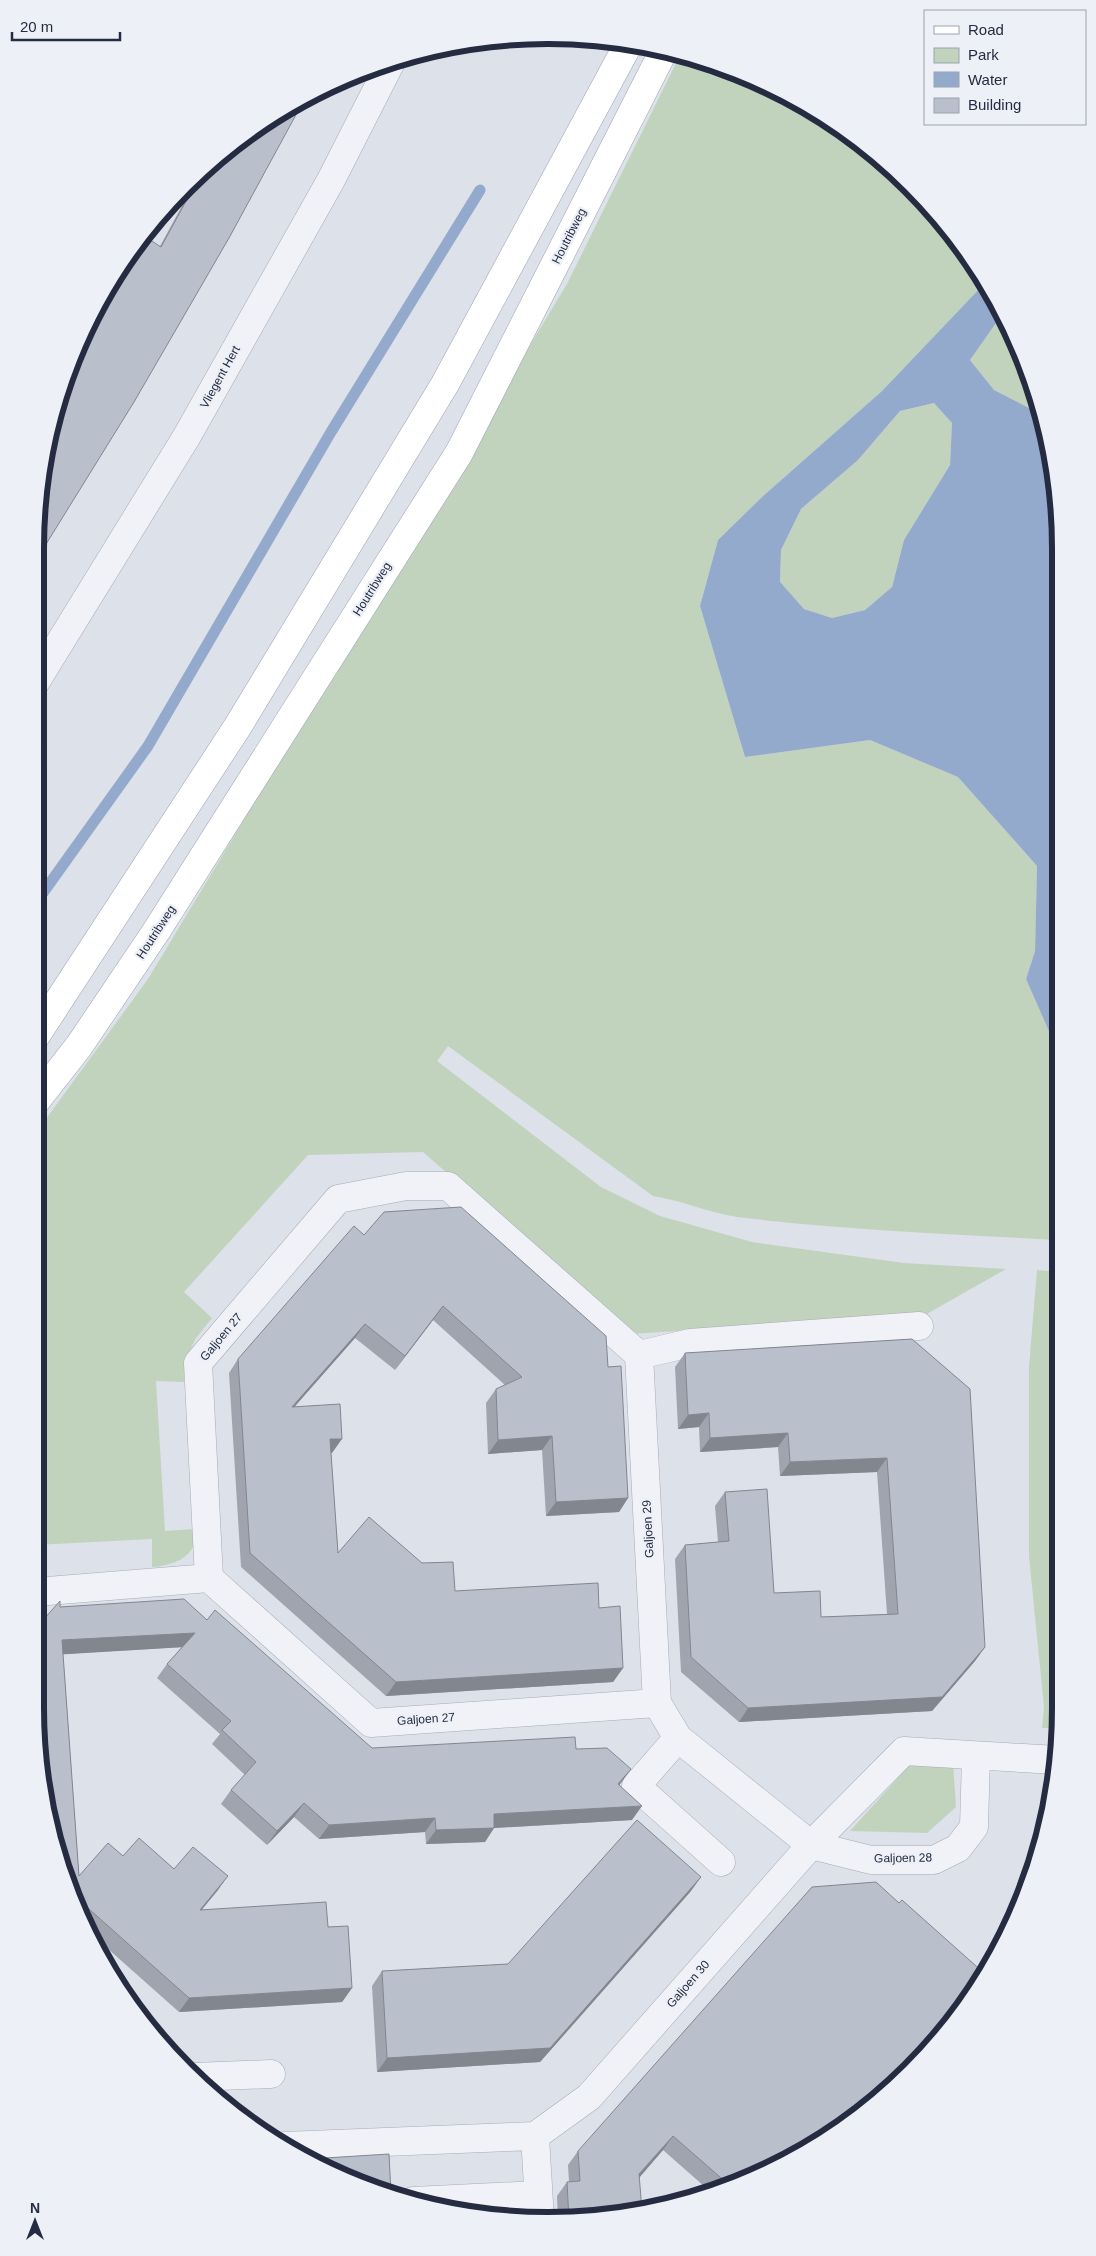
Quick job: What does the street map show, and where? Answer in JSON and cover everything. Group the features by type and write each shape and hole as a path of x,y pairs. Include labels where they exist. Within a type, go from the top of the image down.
{"main road":[{"path":"44,1023 238,726 440,392 625,50"},
{"name":"Houtribweg","path":"44,1091 79,1046 157,930 459,453 661,57"}],"street":[{"name":"Vliegent Hert","path":"44,668 188,436 330,180 386,71"},
{"name":"Galjoen 27","path":"639,1355 448,1186 406,1186 338,1199 198,1363 209,1578 371,1723 657,1703"},
{"path":"639,1355 690,1343 919,1326"},
{"name":"Galjoen 29","path":"639,1355 657,1703"},
{"path":"44,1591 209,1578"},
{"path":"657,1703 678,1738 811,1845"},
{"path":"678,1738 636,1786 720,1862"},
{"name":"Galjoen 30","path":"535,2136 589,2097 811,1845 904,1752 1049,1760"},
{"name":"Galjoen 28","path":"811,1845 871,1860 934,1860 958,1848 974,1827 976,1757"},
{"path":"204,2077 271,2074"},
{"path":"297,2145 535,2136 539,2207 449,2203"}],"green space":[{"path":"677,61 741,82 771,96 800,111 855,148 905,191 948,241 980,288 882,391 762,497 718,540 700,606 745,757 870,740 958,777 1037,866 1035,951 1026,979 1052,1038 1052,1240 898,1231 737,1217 653,1196 448,1046 437,1061 601,1187 660,1216 752,1242 904,1263 1006,1269 925,1315 631,1334 423,1152 308,1155 184,1292 212,1318 196,1338 184,1362 184,1382 156,1381 165,1531 194,1529 195,1540 193,1548 178,1561 152,1567 152,1539 44,1545 44,1122 148,979 567,284"},
{"path":"998,321 1014,355 1032,409 994,390 970,360"},
{"path":"934,403 952,423 950,465 904,540 892,587 865,610 832,618 804,609 780,583 781,550 801,509 858,460 900,411"},
{"path":"1037,1270 1052,1271 1051,1728 1042,1728 1044,1707 1029,1556 1029,1367"},
{"path":"915,1759 953,1763 956,1807 927,1833 850,1831"},
{"path":"1043,1783 1047,1783 1044,1801"}],"water":[{"path":"980,288 998,321 970,360 994,390 1032,409 1043,450 1048,482 1052,548 1052,1038 1026,979 1035,951 1037,866 958,777 870,740 745,757 700,606 718,540 762,497 882,391","holes":["934,403 952,423 950,465 904,540 892,587 865,610 832,618 804,609 780,582 781,550 801,509 858,460 900,411"]}],"building":[{"path":"299,110 229,238 134,402 44,547 48,482 53,450 61,417 82,355 111,296 148,241 149,239 161,247 192,190 241,148"},
{"path":"461,1207 606,1336 608,1367 621,1366 628,1498 556,1502 552,1436 498,1440 496,1389 522,1377 443,1306 405,1356 365,1324 292,1407 340,1404 342,1439 330,1439 338,1553 369,1517 422,1563 453,1562 455,1591 598,1583 599,1608 620,1606 623,1668 396,1682 250,1553 238,1359 354,1226 364,1235 384,1212"},
{"path":"912,1339 970,1389 985,1647 942,1697 748,1708 691,1657 685,1545 729,1541 725,1492 767,1489 774,1593 820,1591 821,1617 898,1614 887,1458 790,1462 788,1433 710,1438 709,1413 688,1415 685,1353"},
{"path":"184,1599 207,1620 215,1610 372,1748 575,1737 576,1749 607,1748 631,1769 618,1784 642,1806 494,1814 494,1828 436,1830 435,1818 329,1825 304,1803 277,1831 231,1790 256,1762 222,1730 231,1721 167,1664 195,1633 62,1640 79,1876 108,1843 123,1856 139,1838 174,1869 193,1847 228,1876 200,1910 326,1902 328,1927 348,1926 352,1988 189,1998 83,1904 71,1870 53,1806 45,1741 44,1619 60,1601 60,1607"},
{"path":"637,1820 701,1877 550,2048 387,2058 382,1971 508,1964"},
{"path":"876,1882 899,1903 902,1900 979,1969 948,2015 905,2065 855,2108 800,2145 741,2174 724,2180 673,2136 639,2174 641,2204 569,2211 567,2182 580,2181 578,2151 812,1887"},
{"path":"389,2154 391,2186 355,2174 322,2158"}],"waterway":[{"path":"44,891 148,746 331,432 480,190"}]}
